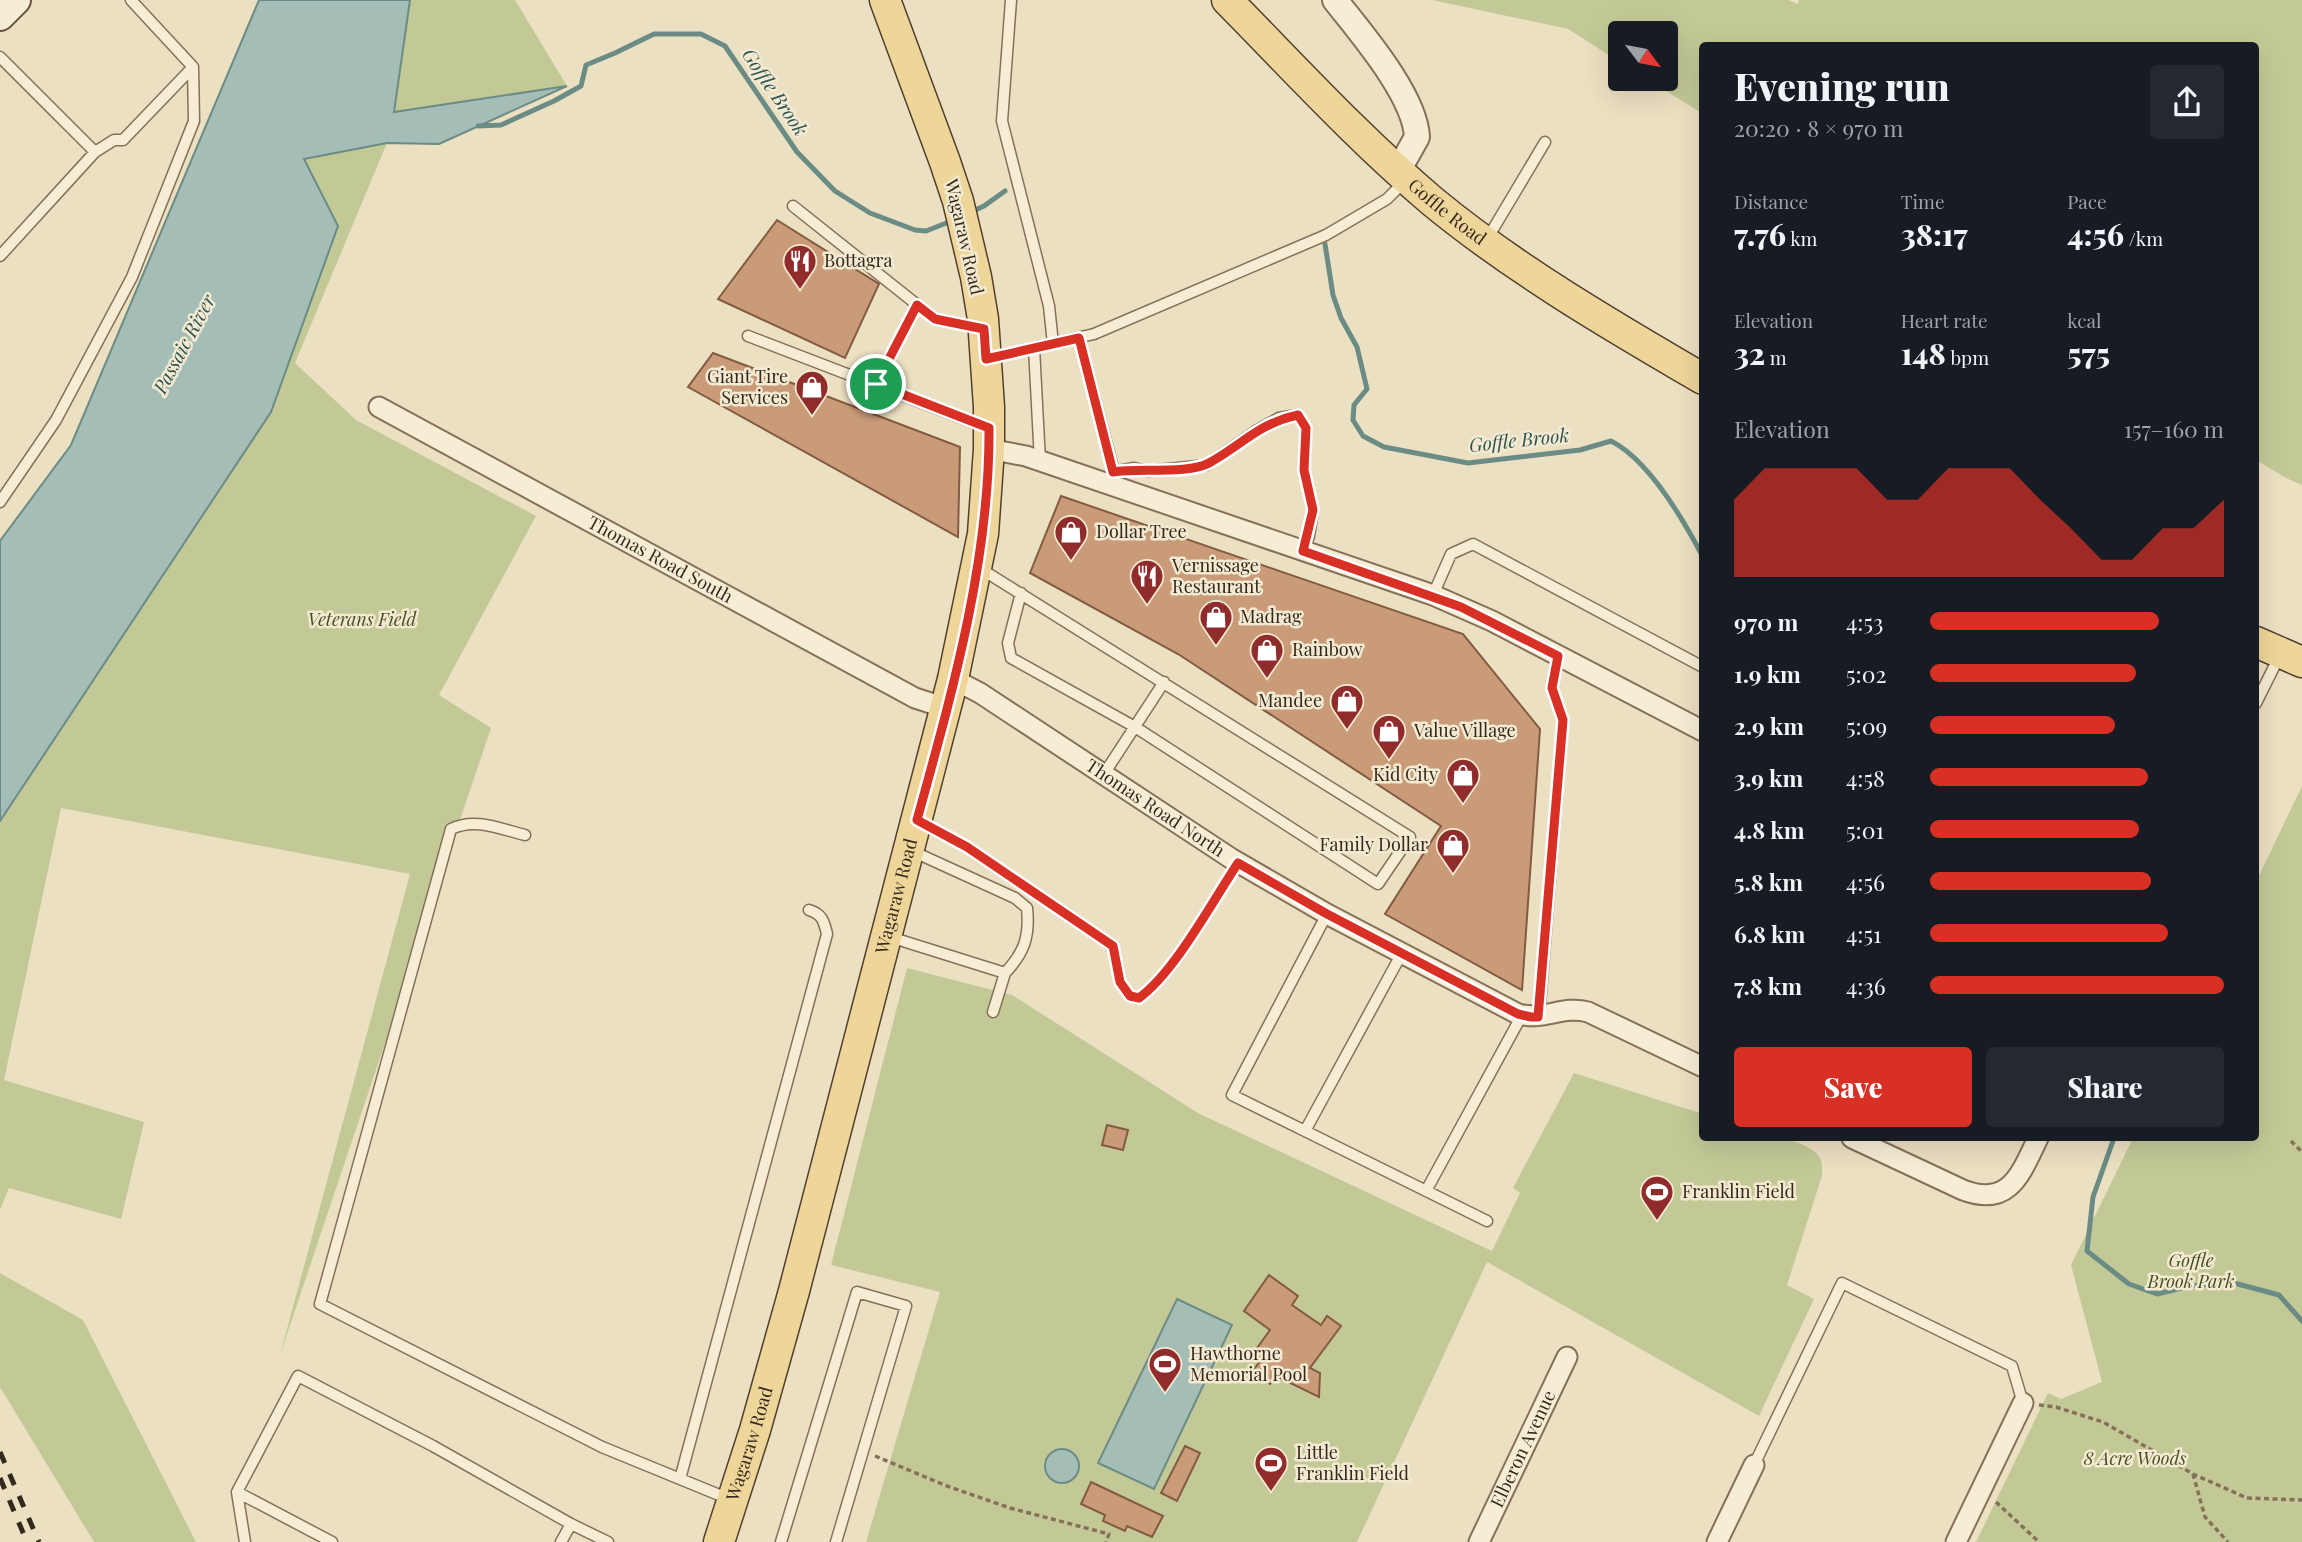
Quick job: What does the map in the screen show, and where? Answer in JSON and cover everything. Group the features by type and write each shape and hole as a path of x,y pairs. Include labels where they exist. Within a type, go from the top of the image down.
{"main road":[{"path":"0,16 16,0"},
{"name":"Wagaraw Road","path":"719,1542 776,1359 946,708 978,566 986,495 989,439 984,329 967,236 933,123 885,0"},
{"name":"Goffle Road","path":"1227,0 1403,175 1433,201 1486,241 1606,321 1699,377"}],"street":[{"path":"1335,0 1394,79 1411,114 1417,137 1403,175"},
{"name":"Thomas Road South","path":"379,407 915,698 946,708"},
{"path":"989,439 1007,451 1115,479 1303,551 1433,595 1492,621 1699,729"},
{"name":"Thomas Road North","path":"953,678 981,693 1238,863 1327,914 1530,1016"},
{"path":"1530,1016 1575,1009 1588,1012 1699,1064"},
{"path":"1858,1141 1962,1190 1975,1195 1991,1196 2012,1186 2036,1141"},
{"name":"Elberon Avenue","path":"1479,1542 1567,1357"},
{"path":"1956,1542 2023,1403"},
{"path":"1717,1542 1754,1465"}],"lane":[{"path":"0,502 56,420 132,277 194,121 193,66 131,0"},
{"path":"1011,0 1002,121 1049,306 1053,344"},
{"path":"0,57 94,152"},
{"path":"0,256 94,152 114,140 123,140 193,66"},
{"path":"1486,241 1545,142"},
{"path":"986,359 1094,334 1326,235 1387,199 1403,175"},
{"path":"793,206 935,319 984,329"},
{"path":"876,384 917,305"},
{"path":"748,336 876,384 989,439"},
{"path":"1079,338 1115,479 1134,468 1148,471 1207,464 1256,430 1279,418 1298,415 1306,428 1304,470 1313,510 1303,551"},
{"path":"1034,348 1040,461"},
{"path":"1433,595 1451,554 1473,544 1699,665"},
{"path":"978,566 1410,837 1378,884 1135,727 1011,657 1008,643 1021,593"},
{"path":"2259,696 2279,653"},
{"path":"1426,1191 1530,1016 1563,720 1552,688 1558,656"},
{"path":"1104,774 1164,682"},
{"path":"917,820 967,847 1113,946 1120,982 1130,996 1139,998 1149,991 1172,964 1238,863"},
{"path":"525,835 474,822 451,829 320,1304 602,1447 732,1500"},
{"path":"909,850 1015,898 1027,908 1029,927 1020,957 1004,973 993,1012"},
{"path":"680,1479 827,934 824,921 818,913 808,910"},
{"path":"1327,914 1232,1095 1487,1222"},
{"path":"887,936 1004,973"},
{"path":"1305,1131 1402,953"},
{"path":"1754,1465 1842,1283 2012,1366 2023,1403"},
{"path":"781,1542 857,1292 906,1306 836,1542"},
{"path":"245,1542 237,1492 298,1376 608,1542"},
{"path":"237,1492 332,1542"},
{"path":"561,1542 570,1524"}],"path":[{"path":"2291,1141 2302,1152"},
{"path":"2023,1403 2056,1407 2103,1422 2193,1474 2247,1498 2302,1500"},
{"path":"864,1451 947,1486 1010,1508 1109,1534 1106,1542"},
{"path":"2193,1474 2205,1517 2228,1542"},
{"path":"1982,1489 2039,1542"}],"green space":[{"path":"410,0 515,0 567,86 393,112"},
{"path":"1432,0 1788,0 1798,4 1799,0 2302,0 2302,485 2259,462 2259,42 1699,42 1699,112 1666,91 1678,91 1678,21 1608,21 1608,54 1568,29"},
{"name":"Veterans Field","path":"387,143 295,363 356,420 536,516 439,695 491,728 280,1355 410,874 61,808 4,1080 144,1122 121,1219 9,1188 0,1210 0,821 271,412 303,159"},
{"name":"Goffle Brook Park","path":"2302,786 2302,1542 1976,1542 2048,1393 2061,1399 2102,1382 2071,1265 2132,1141 2259,1141 2259,876"},
{"path":"907,968 1012,995 1198,1113 1492,1251 1520,1193 1513,1188 1574,1073 1699,1113 1699,1141 1793,1141 1817,1154 1822,1164 1822,1176 1787,1285 1814,1299 1759,1416 1487,1262 1357,1542 866,1542 940,1292 831,1265"},
{"path":"0,1273 83,1320 196,1542 94,1542 0,1387"}],"water":[{"name":"Passaic River","path":"259,0 410,0 394,112 567,86 439,144 387,143 304,159 338,226 271,412 0,821 0,541 71,445"},
{"name":"Hawthorne Memorial Pool","path":"1177,1299 1232,1325 1154,1489 1098,1463"},
{"path":"1062,1449 1074,1454 1079,1466 1074,1478 1062,1483 1050,1478 1045,1466 1050,1454"}],"building":[{"name":"Bottagra","path":"777,220 879,284 845,358 718,299"},
{"name":"Giant Tire Services","path":"713,353 960,447 958,537 688,387"},
{"path":"1061,496 1463,634 1540,729 1522,990 1385,914 1441,826 1178,654 1030,573"},
{"path":"1107,1125 1128,1130 1123,1150 1102,1145"},
{"path":"1269,1275 1298,1296 1292,1305 1321,1325 1327,1316 1341,1326 1310,1368 1320,1373 1319,1397 1276,1376 1270,1384 1252,1372 1260,1361 1252,1355 1270,1330 1244,1311"},
{"path":"1185,1446 1200,1453 1177,1501 1161,1493"},
{"path":"1091,1482 1163,1516 1152,1537 1127,1526 1125,1531 1103,1521 1105,1515 1081,1504"}],"waterway":[{"name":"Goffle Brook","path":"478,126 501,125 554,101 581,86 586,65 654,34 701,34 725,46 797,152 835,191 870,213 915,230 926,231 954,220"},
{"name":"Goffle Brook","path":"969,213 1005,191"},
{"name":"Goffle Brook","path":"1325,244 1333,295 1341,318 1357,347 1367,389 1354,405 1353,420 1363,436 1384,447 1468,463 1580,450 1611,441 1625,450 1652,476 1699,550"},
{"name":"Goffle Brook","path":"2113,1141 2093,1197 2087,1251 2129,1284 2157,1294 2190,1286 2234,1283 2279,1295 2302,1321"}],"railway":[{"path":"0,1452 39,1542"},
{"path":"0,1478 27,1542"}],"place":[{"name":"Bottagra","path":"800,291"},
{"name":"Giant Tire Services","path":"812,417"},
{"name":"Dollar Tree","path":"1071,562"},
{"name":"Vernissage Restaurant","path":"1147,606"},
{"name":"Madrag","path":"1216,647"},
{"name":"Rainbow","path":"1267,680"},
{"name":"Mandee","path":"1347,731"},
{"name":"Value Village","path":"1389,761"},
{"name":"Kid City","path":"1463,805"},
{"name":"Family Dollar","path":"1453,875"},
{"name":"Franklin Field","path":"1657,1222"},
{"name":"Hawthorne Memorial Pool","path":"1165,1394"},
{"name":"Little Franklin Field","path":"1271,1493"}],"route":[{"path":"917,305 935,319 984,329 986,359 1079,338 1113,472 1134,468 1148,471 1207,464 1256,430 1279,418 1298,415 1306,428 1304,470 1313,510 1309,536 1303,551 1433,595 1492,621 1558,656 1552,688 1563,720 1538,1017 1518,1014 1327,914 1238,863 1172,964 1149,991 1139,998 1130,996 1120,982 1113,946 967,847 917,820 977,570 983,534 989,428 876,384 917,305"}],"park label":[{"name":"8 Acre Woods","path":"2135,1459"}]}
